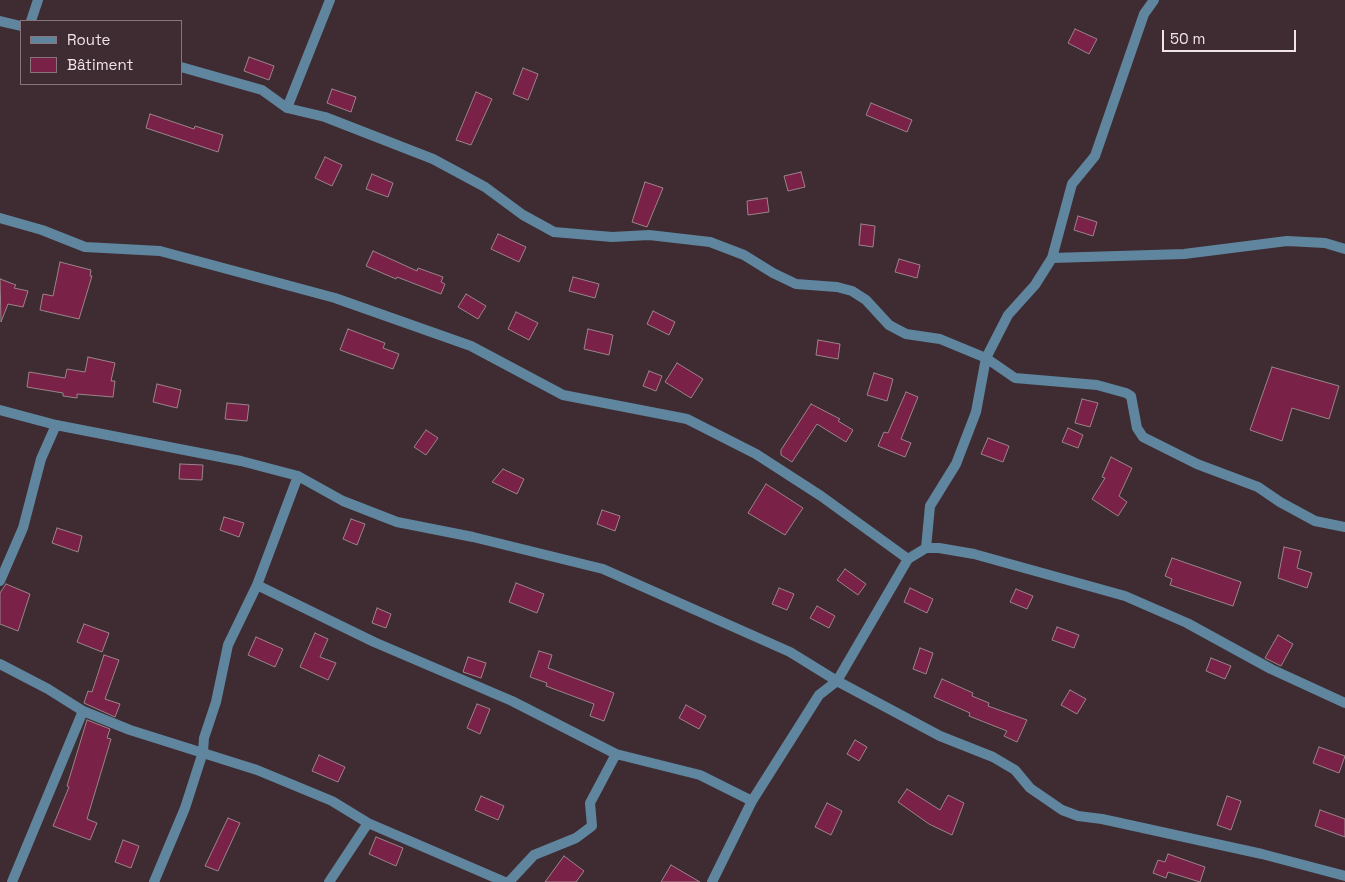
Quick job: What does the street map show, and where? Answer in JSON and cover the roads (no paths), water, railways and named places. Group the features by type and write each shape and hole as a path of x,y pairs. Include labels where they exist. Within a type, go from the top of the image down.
{"street":[{"path":"31,20 38,0"},
{"path":"286,108 330,0"},
{"path":"926,548 930,506 956,464 976,412 986,358 1008,315 1035,285 1052,258 1072,184 1095,156 1144,14 1154,0"},
{"path":"0,21 20,26"},
{"path":"182,67 262,90 286,108 325,117 433,159 485,187 523,215 554,232 612,236 649,235 710,242 744,254 773,273 796,284 837,287 852,291 866,300 889,325 906,334 930,336 986,358 1015,378 1097,385 1126,392 1131,396 1137,428 1143,437 1197,464 1258,487 1280,502 1315,521 1345,527"},
{"path":"0,218 42,230 85,247 160,251 335,298 471,346 563,395 687,419 756,454 822,496 908,559"},
{"path":"1052,258 1184,254 1287,241 1325,243 1345,250"},
{"path":"0,410 56,425 241,461 298,476 343,501 397,522 474,537 603,569 790,652 837,681 940,736 994,756 1015,770 1030,788 1062,810 1078,816 1102,819 1262,854 1345,876"},
{"path":"0,581 22,528 41,459 56,425"},
{"path":"154,882 185,808 203,752 204,738 216,702 228,644 257,585 298,476"},
{"path":"712,882 752,801 819,695 837,681 908,559 926,548 940,548 974,554 1125,596 1187,623 1271,669 1345,703"},
{"path":"257,585 374,642 512,701 616,754 700,775 752,801"},
{"path":"0,664 48,688 83,711 130,730 257,770 332,801 368,823 505,882"},
{"path":"12,882 83,711"},
{"path":"509,882 534,855 576,838 592,826 590,803 616,754"},
{"path":"329,882 368,823"}]}
